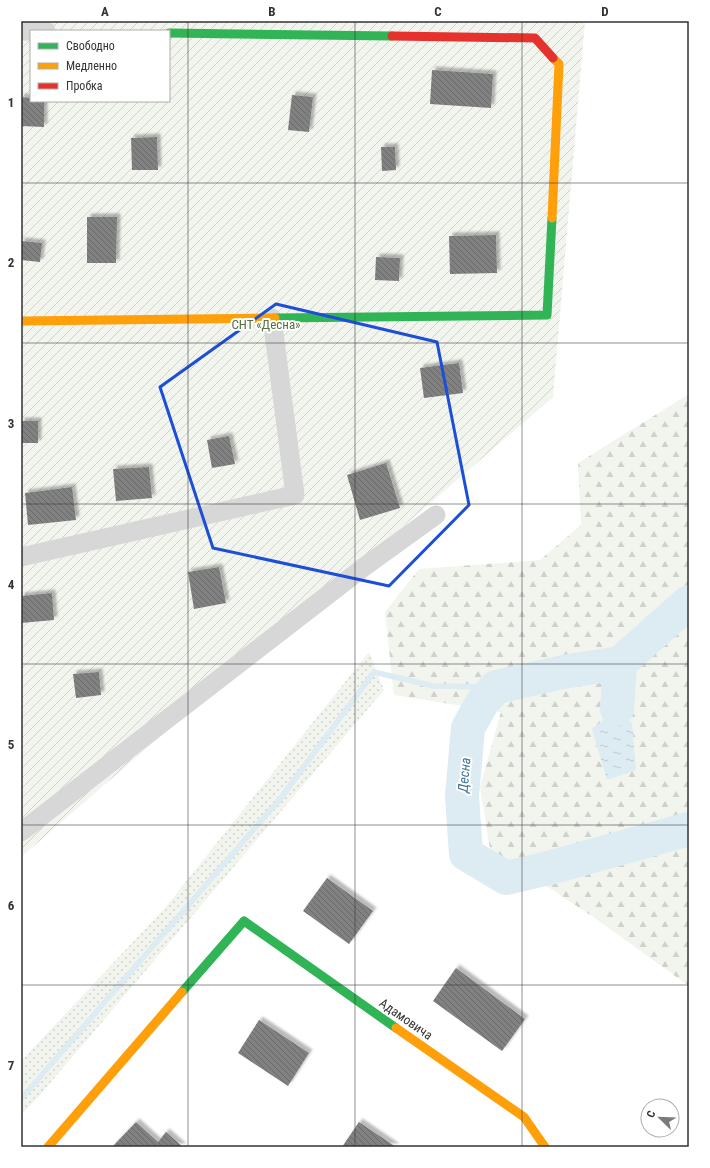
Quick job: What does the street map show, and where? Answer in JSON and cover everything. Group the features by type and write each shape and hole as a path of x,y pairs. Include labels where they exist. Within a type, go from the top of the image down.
{"street":[{"path":"21,321 547,315 558,64 535,38 170,33"},
{"path":"21,557 295,495 272,318"},
{"path":"21,832 358,572 436,515"},
{"name":"Адамовича","path":"48,1147 244,921 524,1117 545,1147"}],"highlighted area":[{"path":"276,304 437,342 469,505 389,586 213,548 160,387"}],"green space":[{"name":"СНТ «Десна»","path":"21,21 585,21 553,397 21,857"},
{"path":"689,394 689,986 592,916 490,849 480,787 501,712 394,695 385,612 419,569 540,560 581,525 578,463"},
{"path":"369,652 384,690 40,1095 21,1115 21,1061 165,908"}],"water":[{"path":"617,709 632,723 636,770 607,780 592,729"}],"building":[{"path":"432,70 493,74 491,108 430,104"},
{"path":"292,95 313,97 309,132 288,130"},
{"path":"21,97 30,98 30,102 44,102 44,127 21,126"},
{"path":"157,137 158,170 132,170 131,138"},
{"path":"381,147 395,147 396,170 382,171"},
{"path":"87,217 117,217 116,263 87,263"},
{"path":"496,235 497,273 450,274 449,236"},
{"path":"21,241 42,243 40,262 21,260"},
{"path":"376,257 400,258 399,281 375,280"},
{"path":"459,363 463,393 424,398 420,368"},
{"path":"21,421 38,421 38,443 21,443"},
{"path":"229,436 235,464 212,468 207,440"},
{"path":"386,463 400,508 360,520 347,475"},
{"path":"149,467 152,498 116,501 113,469"},
{"path":"72,487 76,520 28,525 25,493"},
{"path":"219,567 226,603 194,609 188,572"},
{"path":"52,593 54,620 21,623 21,596"},
{"path":"99,672 101,695 76,698 73,674"},
{"path":"327,878 373,911 349,944 303,911"},
{"path":"456,968 525,1019 502,1051 433,1001"},
{"path":"259,1020 309,1053 288,1086 238,1053"},
{"path":"136,1122 158,1142 166,1132 183,1147 114,1147 113,1146"},
{"path":"359,1122 396,1147 342,1147"}],"waterway":[{"name":"Десна","path":"689,602 620,663 563,672 496,687 482,703 468,728 462,796 466,854 506,878 549,868 689,829"},
{"path":"617,709 620,663"},
{"path":"21,1099 280,799 374,672 433,686 496,687"}],"traffic: fast":[{"path":"170,33 392,36"},
{"path":"275,318 547,315 552,218"},
{"path":"182,992 244,921 396,1028"}],"traffic: slow":[{"path":"552,218 559,64 553,58"},
{"path":"21,321 275,318"},
{"path":"48,1147 182,992"},
{"path":"396,1028 524,1117 545,1147"}],"traffic: jam":[{"path":"392,36 535,38 553,58"}]}
